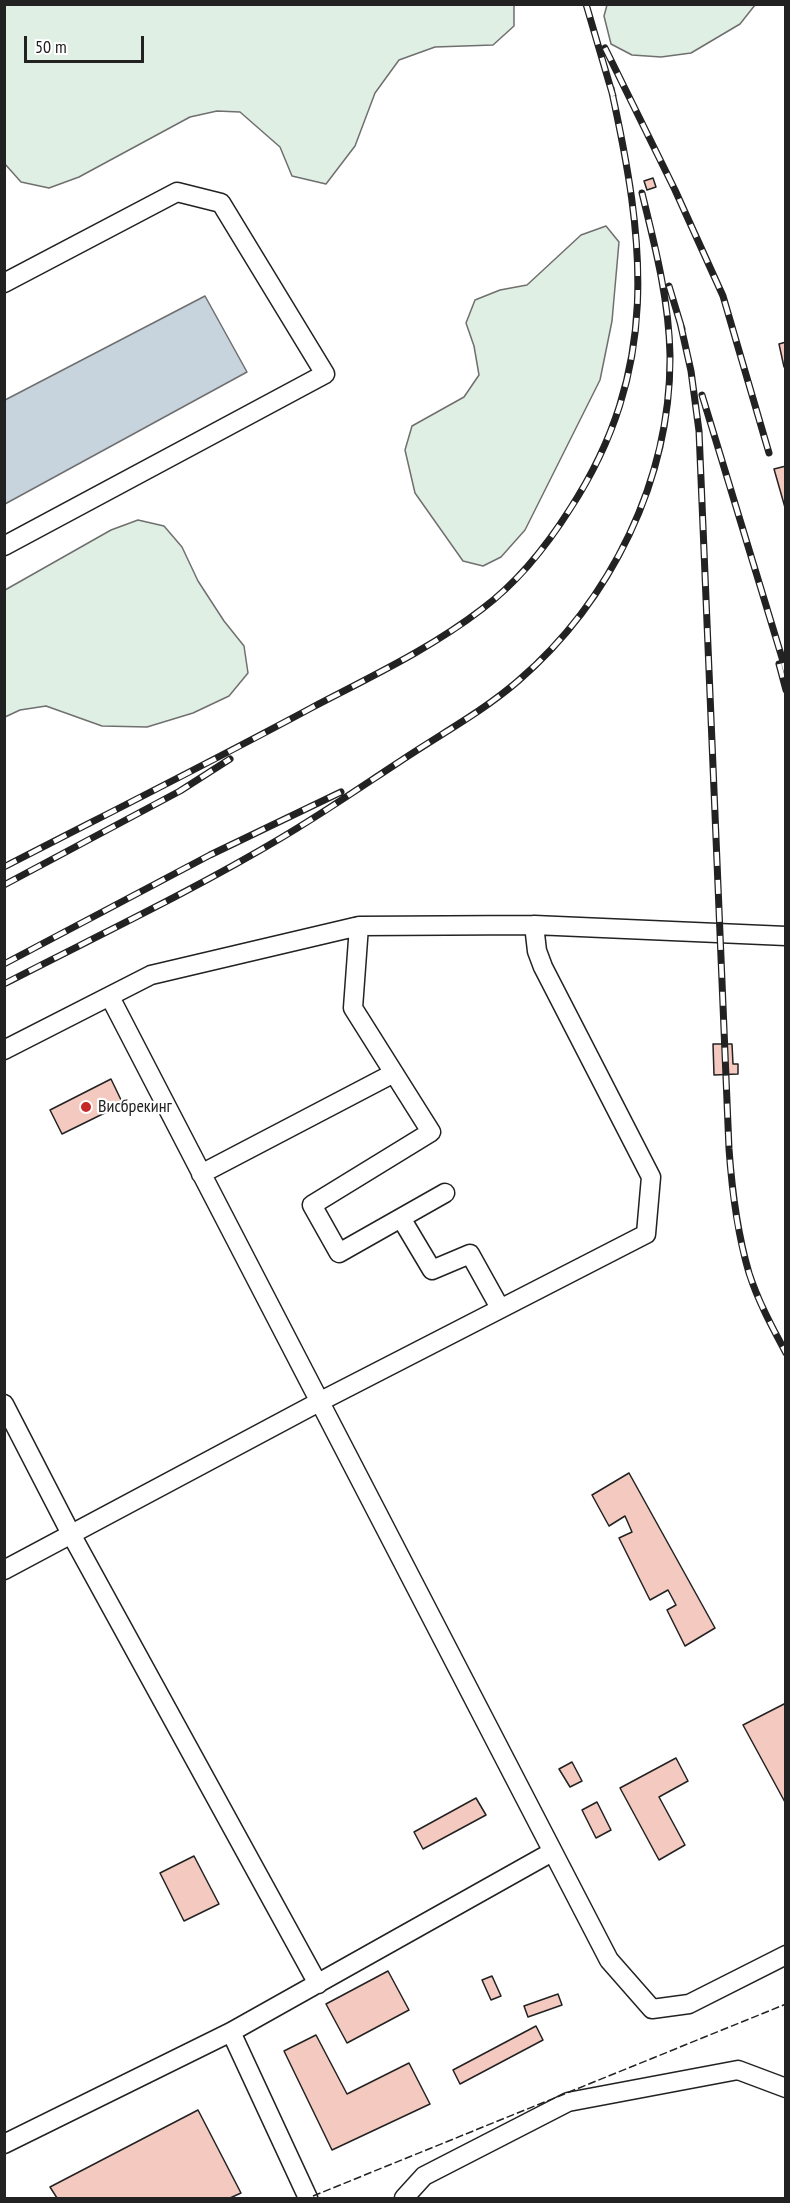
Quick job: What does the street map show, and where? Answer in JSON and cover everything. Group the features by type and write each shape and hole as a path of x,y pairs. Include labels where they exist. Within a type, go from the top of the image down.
{"lane":[{"path":"4,283 177,192 221,203 325,374 4,546"},
{"path":"4,1570 319,1401 646,1234 651,1177 543,967 537,951 534,925"},
{"path":"4,1050 151,975 359,926 534,925 786,936"},
{"path":"359,926 353,1008 431,1132 312,1205 339,1252 445,1193"},
{"path":"110,997 609,1960 652,2009 689,2004 786,1955"},
{"path":"201,1174 394,1073"},
{"path":"401,1218 432,1270 470,1254 500,1308"},
{"path":"4,1404 71,1534 318,1984"},
{"path":"4,2144 231,2032 552,1852"},
{"path":"231,2032 308,2199"},
{"path":"404,2199 424,2176 568,2102 738,2070 786,2088"}],"green space":[{"path":"5,4 514,4 514,26 493,45 435,47 399,60 375,93 355,146 326,184 292,176 280,147 240,112 217,111 190,117 79,177 49,188 21,182 5,164"},
{"path":"607,4 755,5 740,24 691,53 661,57 632,55 611,44 604,16"},
{"path":"606,226 619,242 612,321 600,380 525,530 501,557 483,566 463,561 415,493 405,450 412,426 464,397 479,375 474,346 466,323 475,300 500,290 527,285 581,235"},
{"path":"138,520 164,526 182,547 198,581 224,621 244,646 248,673 229,696 193,713 147,727 102,726 46,706 20,710 5,717 5,590 111,530"}],"shaded area":[{"path":"205,296 247,372 5,504 5,400"}],"building":[{"path":"653,178 656,187 647,190 644,181"},
{"path":"786,342 786,366 784,367 779,344"},
{"path":"786,466 786,511 774,469"},
{"path":"713,1044 732,1044 733,1064 738,1064 738,1074 714,1075"},
{"name":"Висбрекинг","path":"111,1079 123,1104 62,1134 50,1110"},
{"path":"629,1473 715,1628 685,1646 667,1610 676,1605 668,1590 650,1600 619,1538 632,1532 625,1516 609,1526 592,1495"},
{"path":"786,1703 786,1804 743,1725"},
{"path":"676,1758 688,1781 659,1797 685,1845 659,1860 620,1788"},
{"path":"572,1762 582,1781 570,1787 559,1769"},
{"path":"476,1798 486,1815 423,1849 414,1832"},
{"path":"597,1802 611,1830 596,1838 582,1810"},
{"path":"194,1856 219,1904 184,1921 160,1873"},
{"path":"388,1971 409,2010 347,2043 326,2004"},
{"path":"492,1976 501,1996 491,2000 482,1980"},
{"path":"558,1994 562,2005 528,2017 524,2006"},
{"path":"536,2026 543,2040 460,2084 453,2070"},
{"path":"316,2035 347,2094 409,2063 430,2104 332,2150 284,2051"},
{"path":"198,2110 241,2193 230,2198 57,2198 50,2187"}],"railway":[{"path":"586,4 613,96"},
{"path":"605,48 675,190 723,296 769,453"},
{"path":"4,867 421,650 495,599 541,550 570,509 599,457 620,406 632,355 637,304 637,252 632,199 611,88"},
{"path":"4,984 213,876 325,811 504,693 551,649 581,614 607,575 629,534 647,492 660,447 668,401 670,355 667,314 642,193"},
{"path":"669,286 682,329"},
{"path":"680,322 691,371 699,431 732,1180 738,1227 749,1273 761,1304 786,1353"},
{"path":"702,395 786,671"},
{"path":"779,664 786,690"},
{"path":"4,885 180,791 230,759"},
{"path":"4,964 210,855 341,792"}],"fence":[{"path":"313,2196 786,2004"}],"place":[{"name":"Висбрекинг","path":"86,1107"}]}
